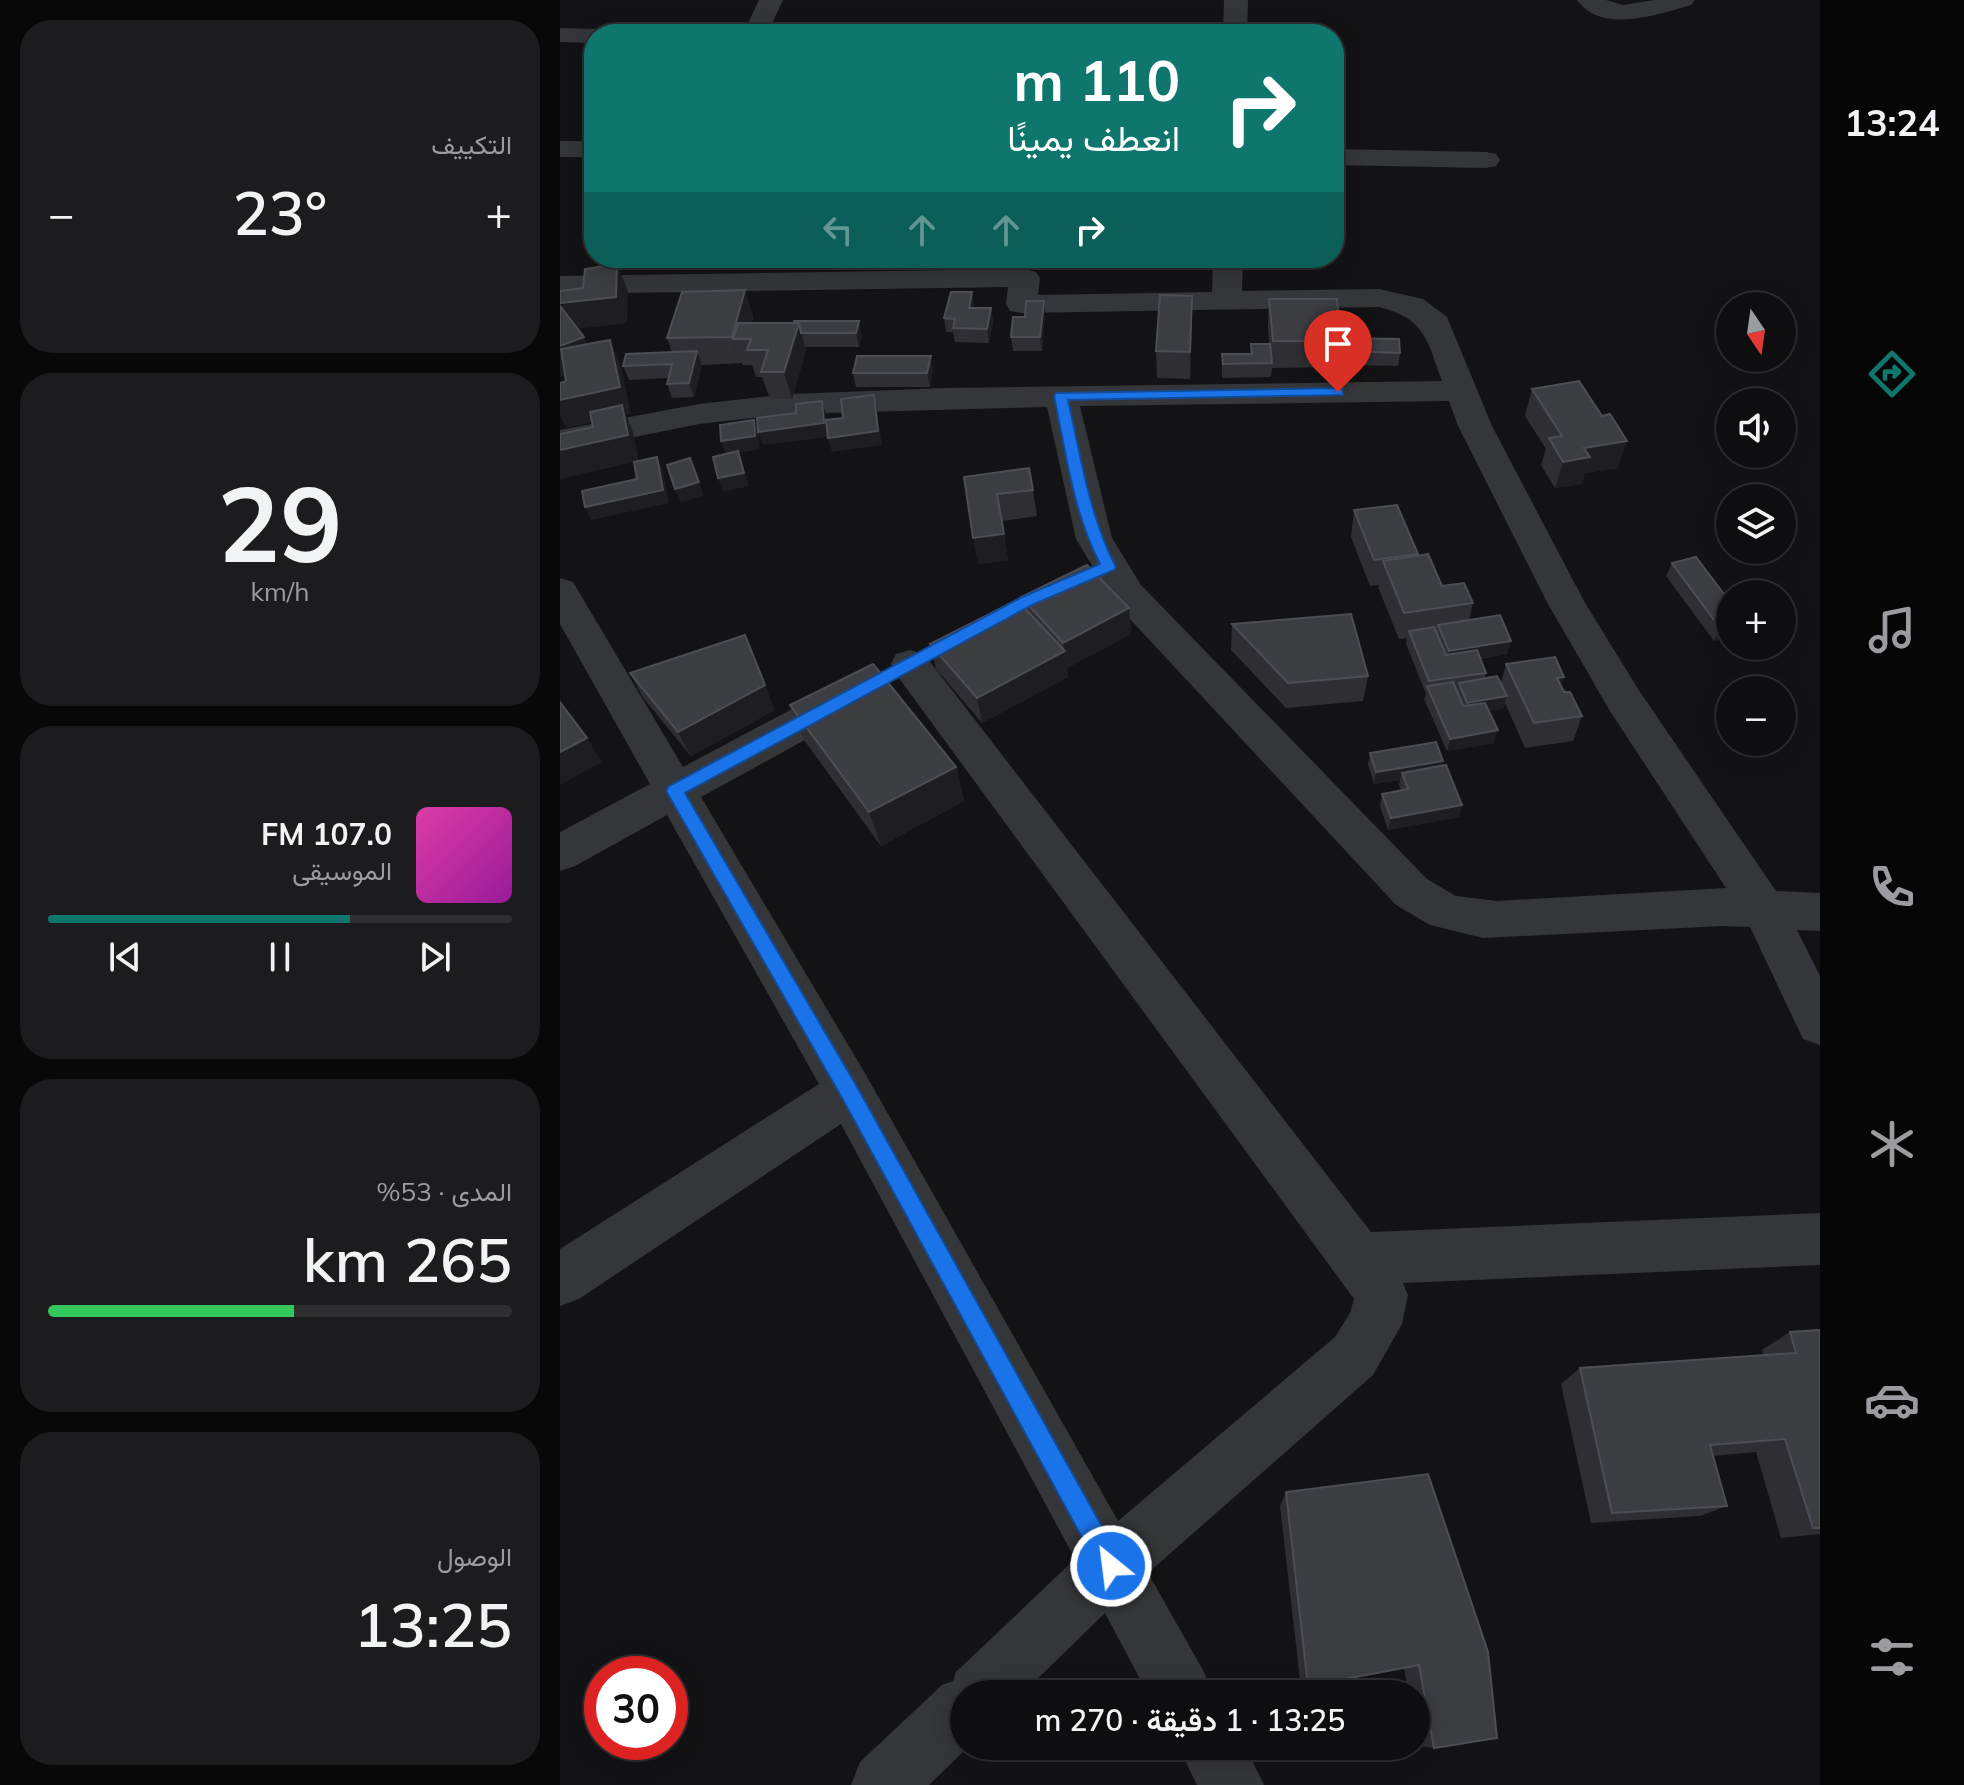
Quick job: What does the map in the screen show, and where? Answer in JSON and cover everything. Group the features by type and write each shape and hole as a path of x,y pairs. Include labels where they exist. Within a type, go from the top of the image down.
{"street":[{"path":"760,24 771,0"},
{"path":"1235,24 1236,0"},
{"path":"1589,0 1604,9 1628,12 1683,0"},
{"path":"560,35 584,36"},
{"path":"560,149 584,149"},
{"path":"1344,157 1486,160"},
{"path":"1227,302 1228,268"},
{"path":"560,285 653,271 1025,278 1021,304 1379,298 1412,306 1436,324 1462,391 1516,510 1567,604 1658,752 1765,911 1820,1024"},
{"path":"560,441 635,425 745,408 946,398 1462,391"},
{"path":"1061,396 1094,539 1128,594 1401,883 1429,905 1447,914 1485,920 1722,907 1820,912"},
{"path":"1071,582 1109,567"},
{"path":"560,591 849,1091 1174,1680"},
{"path":"560,853 923,657 1359,1259 1381,1295 1375,1324 1354,1356 1111,1566 993,1680"},
{"path":"560,1280 849,1091"},
{"path":"1359,1259 1820,1239"},
{"path":"883,1785 950,1720"},
{"path":"1218,1760 1232,1785"}],"building":[{"path":"617,268 616,297 560,303 560,291 583,288 585,269"},
{"path":"745,290 732,337 667,338 682,292"},
{"path":"951,292 972,292 969,308 991,308 987,329 953,328 955,319 944,318"},
{"path":"1160,295 1192,296 1190,352 1156,351"},
{"path":"1269,299 1337,299 1342,341 1273,341"},
{"path":"1026,301 1044,301 1040,337 1011,337 1013,317 1025,317"},
{"path":"560,306 584,337 560,346"},
{"path":"794,321 859,321 856,333 801,333 799,323"},
{"path":"738,323 799,323 784,372 761,372 768,350 747,350 751,339 733,339"},
{"path":"1350,338 1399,339 1400,353 1350,351"},
{"path":"610,340 620,387 560,400 560,383 566,381 561,349"},
{"path":"1251,344 1270,344 1272,363 1223,364 1222,354 1252,354"},
{"path":"697,351 689,383 667,384 672,364 623,366 626,354"},
{"path":"857,356 931,356 927,373 853,373"},
{"path":"1579,381 1602,416 1610,414 1627,441 1584,448 1590,457 1563,462 1549,438 1562,436 1532,389"},
{"path":"874,395 878,431 828,438 826,420 843,418 841,399"},
{"path":"822,401 824,423 758,432 757,418 796,413 796,404"},
{"path":"622,405 628,435 560,450 560,434 593,427 590,412"},
{"path":"754,420 755,436 721,441 720,425"},
{"path":"738,451 744,473 718,478 713,457"},
{"path":"657,457 663,490 585,507 582,491 637,479 634,462"},
{"path":"690,458 699,482 675,489 667,465"},
{"path":"1029,468 1033,490 997,494 1004,534 973,538 964,477"},
{"path":"1397,505 1418,554 1374,560 1354,510"},
{"path":"1428,554 1442,586 1464,583 1473,603 1404,613 1383,561"},
{"path":"1696,557 1716,583 1716,623 1672,563"},
{"path":"1087,565 1129,608 1063,643 1021,597"},
{"path":"1017,600 1065,651 977,698 930,644"},
{"path":"1351,614 1368,676 1288,683 1232,624"},
{"path":"1500,615 1511,641 1449,651 1438,625"},
{"path":"1434,627 1446,655 1477,650 1486,673 1429,681 1409,631"},
{"path":"745,635 765,685 678,732 630,673"},
{"path":"1555,657 1564,677 1557,678 1564,692 1570,692 1582,716 1534,723 1506,664"},
{"path":"873,664 956,767 869,812 790,705"},
{"path":"1497,676 1507,696 1467,703 1459,683"},
{"path":"1453,682 1463,706 1485,703 1498,730 1450,739 1427,686"},
{"path":"560,702 587,738 560,752"},
{"path":"1436,742 1443,761 1376,772 1370,753"},
{"path":"1446,765 1462,805 1391,818 1382,794 1408,789 1402,773"},
{"path":"1820,1330 1820,1528 1813,1528 1785,1439 1710,1445 1727,1506 1612,1513 1580,1368 1796,1353 1790,1332"},
{"path":"1428,1474 1488,1652 1497,1738 1434,1748 1430,1726 1430,1680 1422,1680 1419,1665 1340,1680 1307,1680 1286,1492"}],"route":[{"path":"1111,1566 849,1091 675,791 1027,601 1109,567 1094,539 1085,510 1061,396 1338,392"}]}
